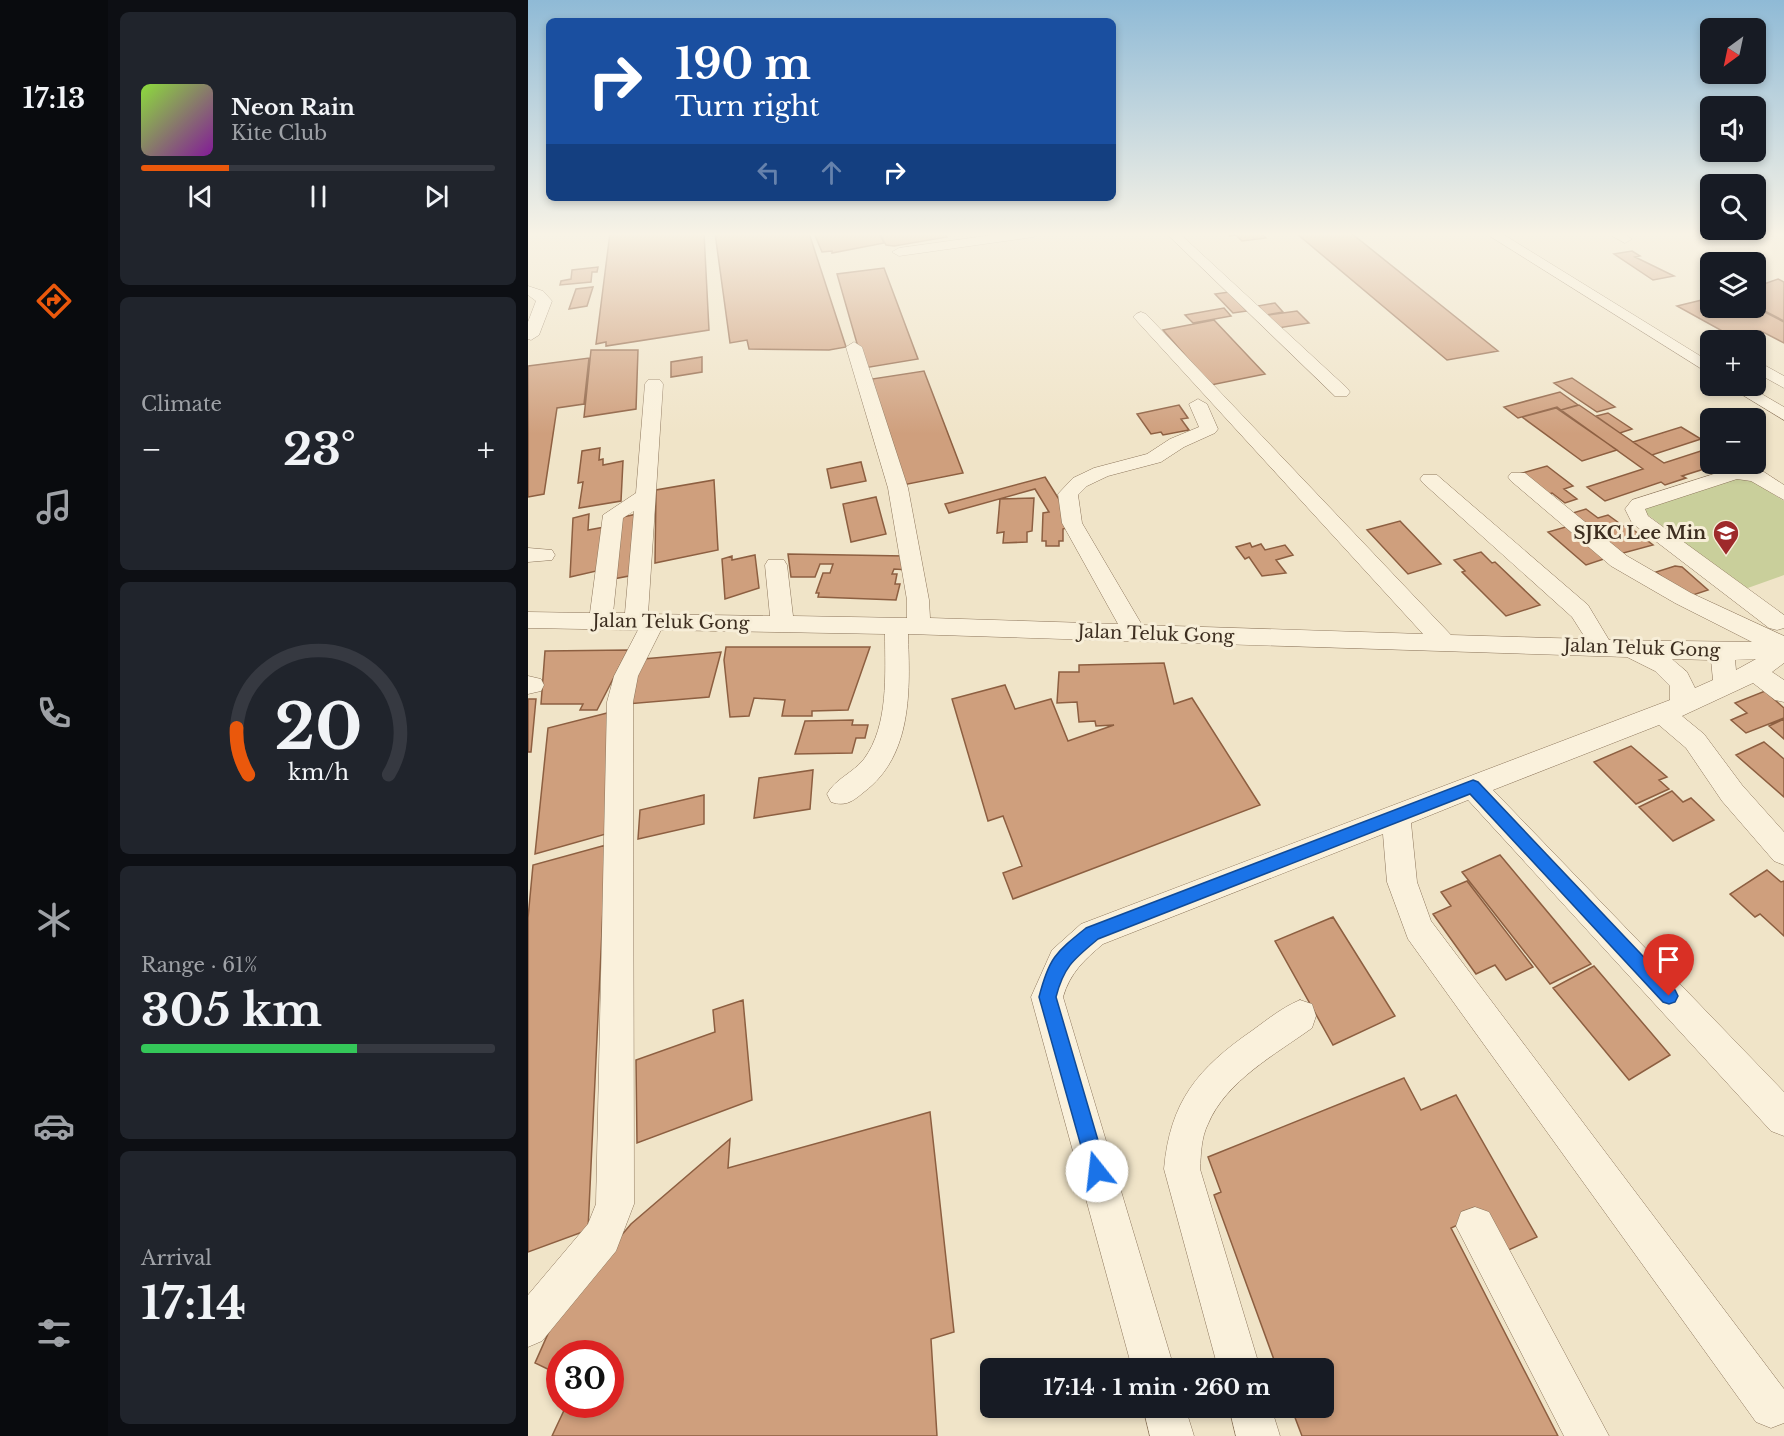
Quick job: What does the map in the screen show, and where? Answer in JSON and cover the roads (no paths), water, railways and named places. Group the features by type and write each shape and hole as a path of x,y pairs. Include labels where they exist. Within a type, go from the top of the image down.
{"street":[{"path":"531,335 543,300"},
{"path":"1243,300 1341,392"},
{"path":"1599,300 1700,363"},
{"path":"1141,317 1445,642"},
{"path":"841,794 871,769 887,742 897,664 907,626 918,600 898,488 854,347"},
{"path":"1766,372 1784,383"},
{"path":"528,1327 602,1237 615,1204 620,702 626,676 645,622 645,495 654,384"},
{"path":"1754,396 1784,414"},
{"path":"1135,633 1072,523 1068,494 1073,486 1089,477 1154,458 1177,443 1209,429 1198,404"},
{"path":"1782,635 1639,519 1635,509 1639,504 1736,473 1757,476 1784,494"},
{"path":"1518,477 1619,561 1683,598 1782,635"},
{"path":"1430,479 1580,611 1592,628 1613,647 1661,663 1677,675 1684,689 1672,710"},
{"path":"601,621 614,515 645,495"},
{"path":"776,565 782,624"},
{"name":"Jalan Teluk Gong","path":"528,620 907,626 1722,652 1782,635"},
{"path":"1150,1358 1047,997 1054,970 1065,955 1092,933 1672,710 1755,672 1782,635"},
{"path":"1722,652 1726,684"},
{"path":"1755,672 1784,693"},
{"path":"1672,710 1731,793 1784,852"},
{"path":"1473,786 1784,1118"},
{"path":"1396,816 1402,882 1419,929 1771,1407"},
{"path":"1236,1358 1182,1169 1182,1149 1197,1102 1215,1080 1300,1016"},
{"path":"1475,1227 1587,1436"},
{"path":"1167,1418 1172,1436"},
{"path":"1253,1418 1258,1436"}],"place":[{"name":"SJKC Lee Min","path":"1726,556"}]}
